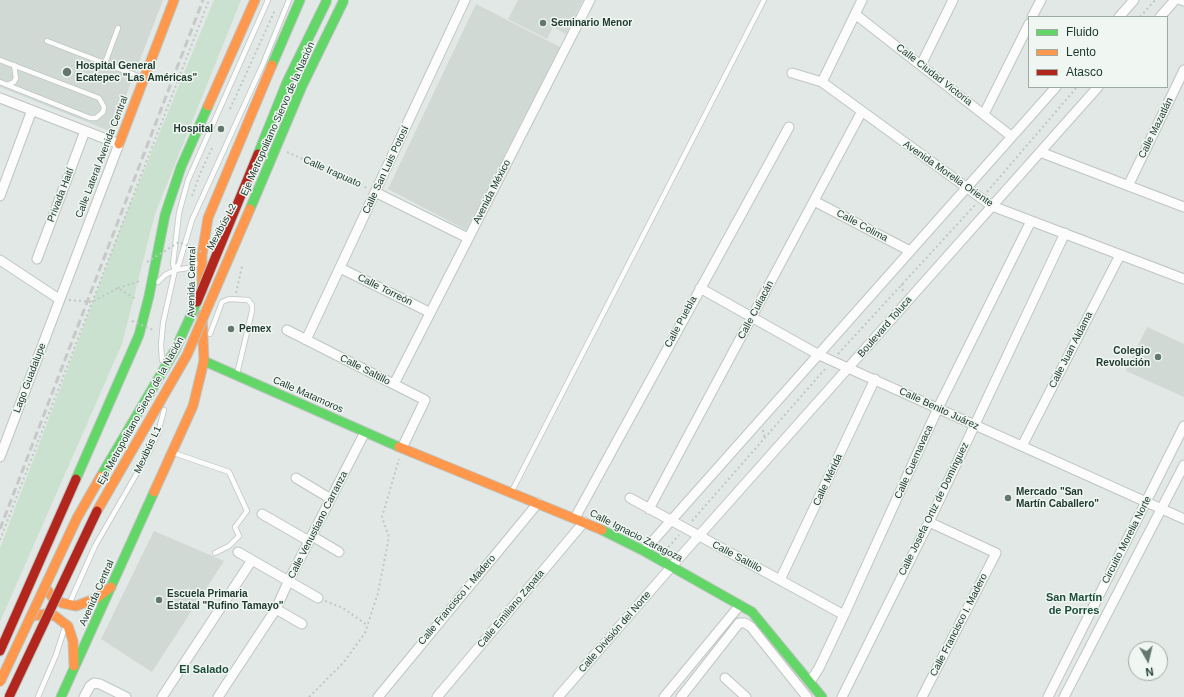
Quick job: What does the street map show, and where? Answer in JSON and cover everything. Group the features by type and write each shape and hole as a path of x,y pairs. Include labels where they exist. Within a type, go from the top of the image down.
{"main road":[{"name":"Calle Lateral Avenida Central","path":"119,144 174,0"},
{"path":"0,652 139,335 149,296 165,215 181,167 255,0"},
{"name":"Avenida Central","path":"61,697 193,406 204,361 201,311 208,218 222,181 300,0"},
{"name":"Eje Metropolitano Siervo de la Nación","path":"0,682 77,518 175,350 200,296 287,82 327,0"},
{"name":"Eje Metropolitano Siervo de la Nación","path":"9,697 89,524 187,355 214,296 302,86 344,0"},
{"name":"Calle Matamoros","path":"204,361 402,448"},
{"name":"Calle Ignacio Zaragoza","path":"402,448 584,522 644,551 752,612 822,697"},
{"path":"44,551 42,569 47,590 52,597 67,608 87,603 97,598 112,585"},
{"path":"9,631 33,616 45,614 68,626 73,641 74,670"}],"street":[{"name":"Calle San Luis Potosí","path":"306,340 465,0"},
{"name":"Avenida México","path":"394,384 429,312 590,0"},
{"path":"822,82 862,0"},
{"path":"921,65 953,0"},
{"path":"1033,16 1041,0"},
{"path":"1120,16 1134,0"},
{"path":"1161,16 1175,0"},
{"name":"Calle Ciudad Victoria","path":"855,14 1011,136"},
{"path":"984,114 1028,26"},
{"name":"Calle Mazatlán","path":"1128,186 1184,70"},
{"name":"Avenida Morelia Oriente","path":"792,73 822,82 992,206 1184,278"},
{"path":"644,551 1055,88"},
{"name":"Boulevard Toluca","path":"672,566 849,369 1097,88"},
{"path":"0,98 119,144"},
{"path":"0,196 32,110"},
{"name":"Calle Culiacán","path":"649,509 862,111"},
{"name":"Calle Puebla","path":"575,518 789,127"},
{"name":"Privada Haití","path":"37,259 85,131"},
{"name":"Calle Lateral Avenida Central","path":"60,299 119,144"},
{"path":"1040,152 1184,207"},
{"path":"376,192 468,238"},
{"name":"Calle Colima","path":"814,201 910,251"},
{"name":"Calle Cuernavaca","path":"810,682 819,668 844,615 938,408 1031,221"},
{"name":"Calle Josefa Ortiz de Domínguez","path":"842,697 929,522 1065,233"},
{"name":"Calle Juan Aldama","path":"1022,446 1120,255"},
{"path":"0,260 60,299"},
{"name":"Calle Torreón","path":"340,268 429,312"},
{"name":"Calle Benito Juárez","path":"700,288 819,355 1184,519"},
{"name":"Lago Guadalupe","path":"0,457 60,299"},
{"name":"Calle Saltillo","path":"287,330 424,400 402,448"},
{"name":"Calle Mérida","path":"780,580 875,379"},
{"name":"Circuito Morelia Norte","path":"1048,697 1184,426"},
{"name":"Calle Venustiano Carranza","path":"218,697 276,609 310,538 365,432"},
{"name":"Circuito Morelia Norte","path":"1064,697 1184,465"},
{"path":"296,478 331,499"},
{"name":"Calle Saltillo","path":"630,498 844,615"},
{"name":"Calle Francisco I. Madero","path":"378,697 538,503"},
{"path":"262,514 339,552"},
{"name":"Calle Emiliano Zapata","path":"437,697 584,522"},
{"name":"Calle Francisco I. Madero","path":"922,697 996,553 929,522"},
{"path":"238,552 318,598"},
{"path":"162,697 252,560"},
{"name":"Calle División del Norte","path":"558,697 672,566"},
{"path":"664,697 740,605"},
{"path":"276,609 302,624"},
{"path":"685,696 739,623 745,623 751,627 807,697"},
{"path":"725,678 746,697"},
{"path":"84,697 90,686 94,683 100,684 126,697"}],"lane":[{"name":"Mexibús L1","path":"175,270 172,264 179,213 188,180 268,0"},
{"name":"Mexibús L1","path":"67,608 95,546 144,461 158,433 164,411 165,389 161,344 163,323 175,270 179,264 192,220 263,64 289,0"},
{"name":"Mexibús L2","path":"218,237 235,203 327,0"},
{"path":"512,492 764,0"},
{"path":"105,63 118,28"},
{"path":"47,41 144,78"},
{"path":"0,60 99,98 104,107 103,112 96,118 90,118 0,82"},
{"path":"6,85 14,82 16,78 14,65"},
{"name":"Mexibús L2","path":"149,296 155,286 165,275 175,270 188,268 205,257"},
{"path":"204,349 222,302 229,299 248,300 252,305 252,311 237,376"},
{"path":"172,453 229,472 247,511 235,527 239,536 229,546 215,553"},
{"path":"38,697 56,655 64,628 59,621"},
{"path":"14,697 24,673 39,648"}],"path":[{"path":"0,540 208,0"},
{"path":"1141,16 1155,0"},
{"path":"230,109 275,10"},
{"path":"658,559 832,361 982,198 1076,88"},
{"path":"190,202 213,146"},
{"name":"Calle Irapuato","path":"282,150 376,192"},
{"path":"147,262 179,242"},
{"path":"235,299 240,274"},
{"path":"60,299 92,302 118,288 146,279"},
{"path":"118,288 141,302"},
{"path":"132,321 153,330"},
{"path":"308,697 344,662 365,633 378,593 389,538 382,517 402,448"},
{"path":"318,598 343,608 367,624"}],"shaded area":[{"name":"Hospital General Ecatepec \"Las Américas\"","path":"0,0 163,0 112,132 0,87"},
{"name":"Seminario Menor","path":"518,0 583,0 566,34 553,27 547,39 508,19"},
{"path":"476,4 560,47 466,230 388,189"},
{"name":"Colegio Revolución","path":"1147,327 1184,344 1184,397 1126,371"},
{"name":"Escuela Primaria Estatal \"Rufino Tamayo\"","path":"154,531 224,561 152,672 101,639"}],"green space":[{"path":"214,0 241,0 155,214 122,344 0,622 0,548 123,222"}],"railway":[{"path":"0,529 203,0"}],"traffic: fast":[{"path":"272,65 300,0"},
{"path":"258,154 287,82 327,0"},
{"path":"250,209 302,86 344,0"},
{"path":"76,479 139,335 149,296 165,215 181,167 208,106"},
{"path":"101,476 175,350 197,302"},
{"path":"204,361 399,447"},
{"path":"61,697 154,492"},
{"path":"602,530 644,551 752,612 822,697"}],"traffic: slow":[{"path":"119,144 174,0"},
{"path":"208,106 255,0"},
{"path":"202,291 202,255 208,218 272,65"},
{"path":"97,511 187,355 250,209"},
{"path":"154,492 193,406 204,361 202,315"},
{"path":"399,447 602,530"},
{"path":"0,682 77,518 101,476"},
{"path":"46,588 52,597 62,603 76,606 97,598 111,587"},
{"path":"33,616 45,614 55,616 68,626 73,641 74,666"}],"traffic: jam":[{"path":"197,302 258,154"},
{"path":"0,651 76,479"},
{"path":"9,697 97,511"}],"place":[{"name":"Seminario Menor","path":"543,23"},
{"name":"Hospital General Ecatepec \"Las Américas\"","path":"67,72"},
{"name":"Hospital","path":"221,129"},
{"name":"Pemex","path":"231,329"},
{"name":"Colegio Revolución","path":"1158,357"},
{"name":"Mercado \"San Martín Caballero\"","path":"1008,498"},
{"name":"Escuela Primaria Estatal \"Rufino Tamayo\"","path":"159,600"}],"district":[{"name":"San Martín de Porres","path":"1074,604"},
{"name":"El Salado","path":"204,670"}]}
